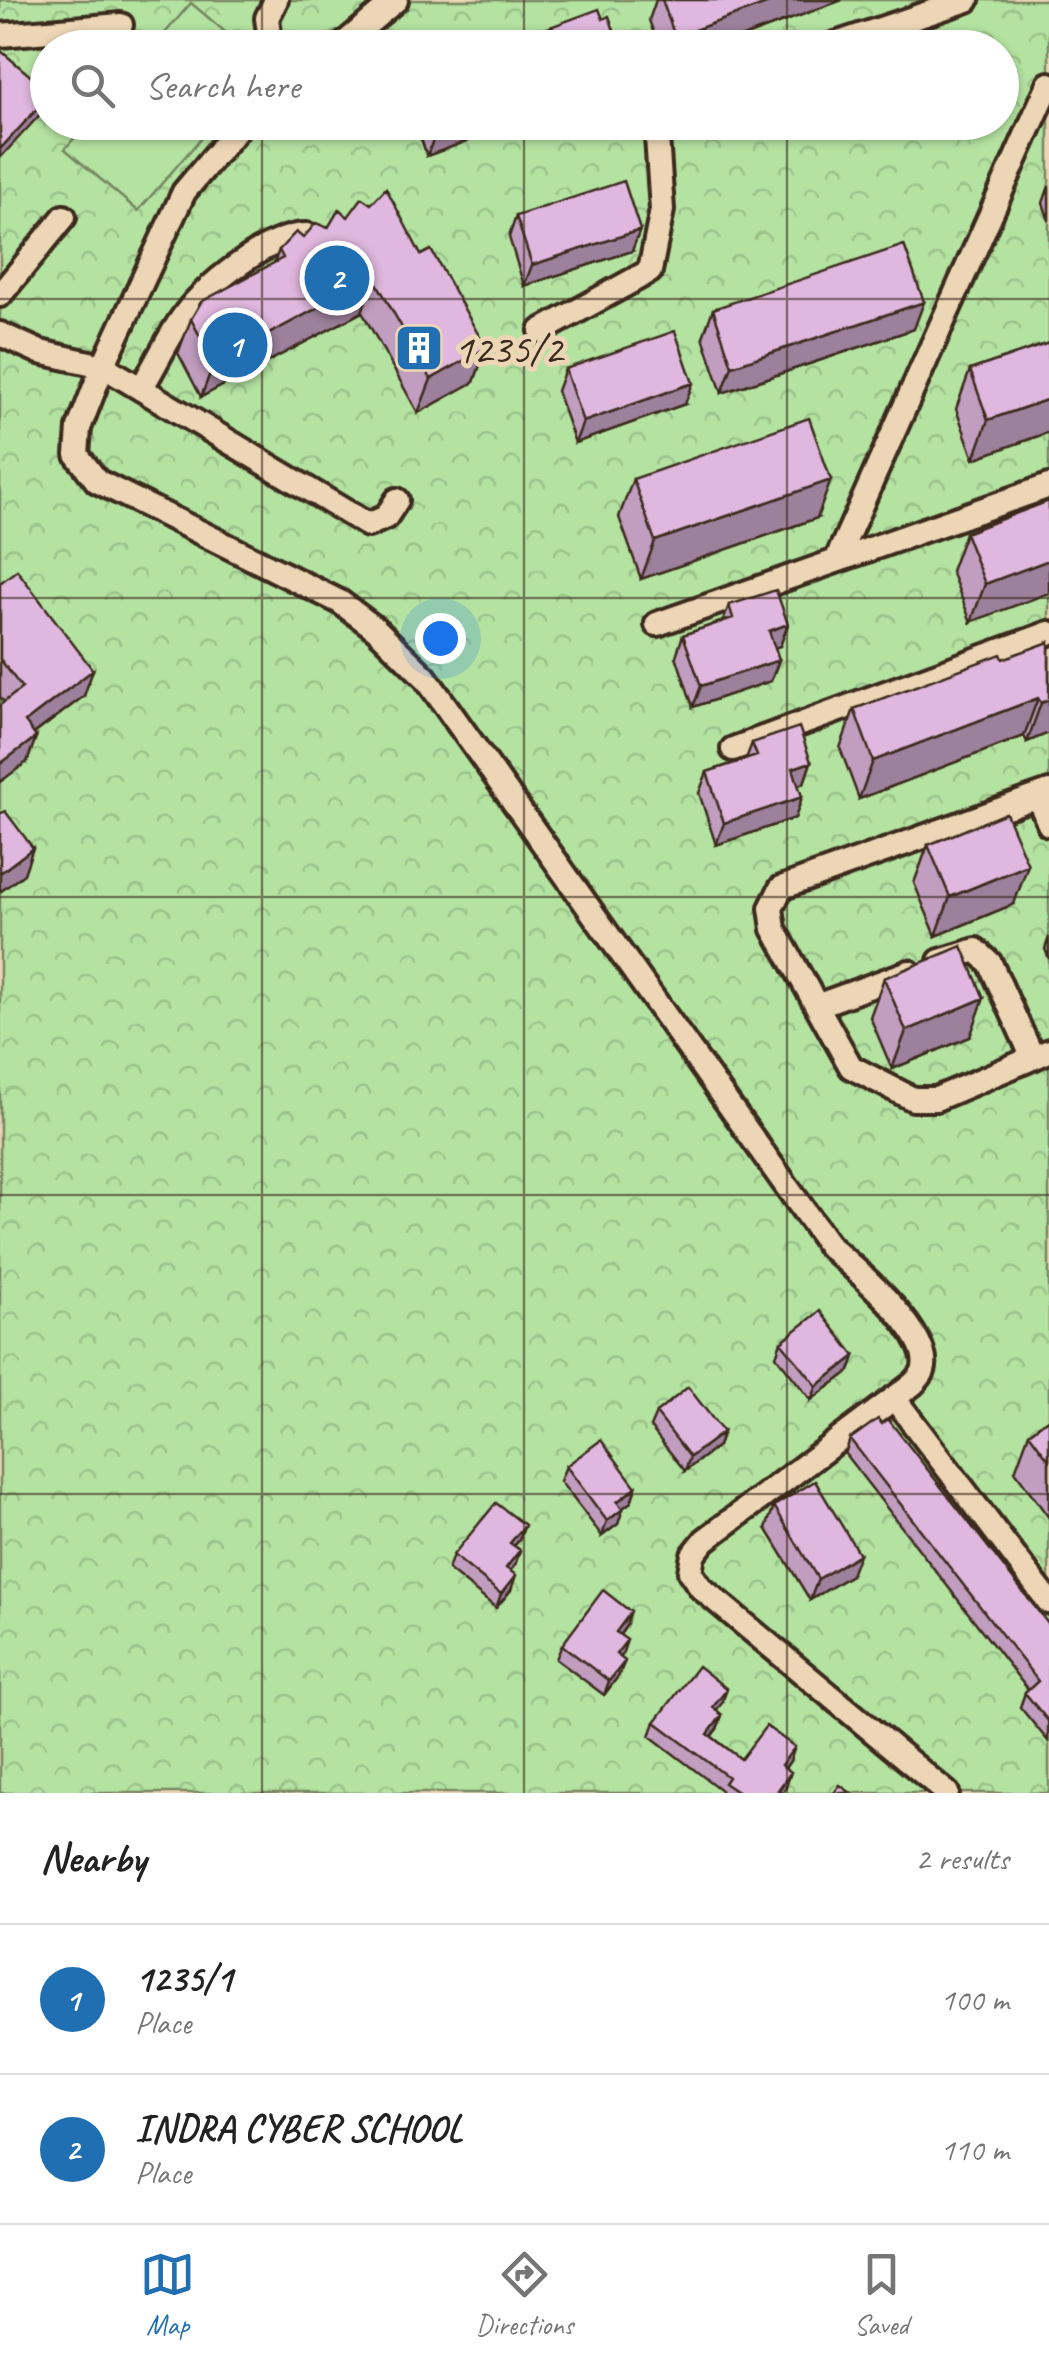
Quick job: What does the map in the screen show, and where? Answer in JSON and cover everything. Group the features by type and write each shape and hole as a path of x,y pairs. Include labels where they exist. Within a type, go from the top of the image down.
{"street":[{"path":"270,30 268,18 276,0"},
{"path":"360,30 396,0"},
{"path":"878,30 967,0"},
{"path":"60,30 121,25"},
{"path":"0,35 30,33"},
{"path":"836,561 1049,84"},
{"path":"229,140 184,192 103,366 78,428 77,455 96,481 340,602 376,629 424,677 829,1246 864,1277 923,1352 924,1370 914,1384 705,1540 693,1555 690,1572 702,1588 948,1793"},
{"path":"541,331 650,271 662,210 657,140"},
{"path":"0,295 64,217"},
{"path":"142,389 194,303 272,244 292,235 307,236 311,245"},
{"path":"0,334 40,352 103,366 368,525 386,516 397,500"},
{"path":"657,624 1049,486"},
{"path":"733,749 1049,633"},
{"path":"819,1005 976,950 990,963 1041,1054 936,1100 913,1100 852,1067 774,928 771,908 781,888 1043,795 1049,824"},
{"path":"894,1398 1049,1602"}],"green space":[{"path":"0,0 1049,0 1049,1793 0,1793"},
{"path":"191,3 223,30 168,30"},
{"path":"73,140 199,140 138,211 65,149"}],"building":[{"path":"662,0 777,0 694,30 673,30"},
{"path":"599,9 603,19 609,16 614,30 542,30"},
{"path":"0,50 30,76 30,116 0,149"},
{"path":"624,181 640,230 532,265 516,216"},
{"path":"386,188 421,255 431,250 486,348 431,379 374,278 214,363 191,319 201,302 283,258 279,250 296,232 303,238 316,223 328,228 339,209 348,217 362,198 371,204"},
{"path":"904,245 924,302 732,366 713,309"},
{"path":"675,331 693,383 583,422 565,369"},
{"path":"1049,343 1049,399 988,420 970,370"},
{"path":"809,418 831,480 655,541 633,479"},
{"path":"1049,501 1049,560 985,584 965,533"},
{"path":"17,570 93,670 25,722 36,737 0,764 0,705 22,688 0,659 0,583"},
{"path":"776,590 788,624 769,631 779,660 701,686 683,635 733,618 729,605"},
{"path":"1049,642 1049,700 1041,703 1038,698 873,761 854,709 1001,654 1003,659"},
{"path":"799,727 811,762 793,768 802,797 724,823 707,772 757,756 752,743"},
{"path":"5,811 33,848 0,873 0,814"},
{"path":"1006,813 1028,865 950,897 928,845"},
{"path":"962,946 984,998 906,1031 884,978"},
{"path":"820,1311 855,1356 817,1386 781,1342"},
{"path":"688,1387 723,1432 690,1457 656,1413"},
{"path":"1049,1418 1049,1460 1029,1433"},
{"path":"878,1419 882,1424 888,1419 1049,1625 1049,1722 1025,1693 1038,1681 850,1439"},
{"path":"601,1440 636,1487 617,1502 623,1509 607,1521 566,1466"},
{"path":"815,1481 859,1554 818,1579 774,1506"},
{"path":"496,1503 525,1525 510,1543 520,1550 506,1568 516,1575 501,1594 453,1555"},
{"path":"603,1590 631,1612 616,1632 627,1640 616,1654 625,1661 609,1681 562,1645"},
{"path":"698,1666 727,1689 713,1707 722,1715 708,1734 741,1759 766,1726 795,1747 781,1765 791,1772 778,1790 782,1793 739,1793 724,1783 728,1777 655,1722"},
{"path":"840,1785 851,1793 834,1793"}],"place":[{"name":"INDRA CYBER SCHOOL","path":"337,278"},
{"name":"1235/1","path":"235,345"},
{"name":"1235/2","path":"419,348"}]}
